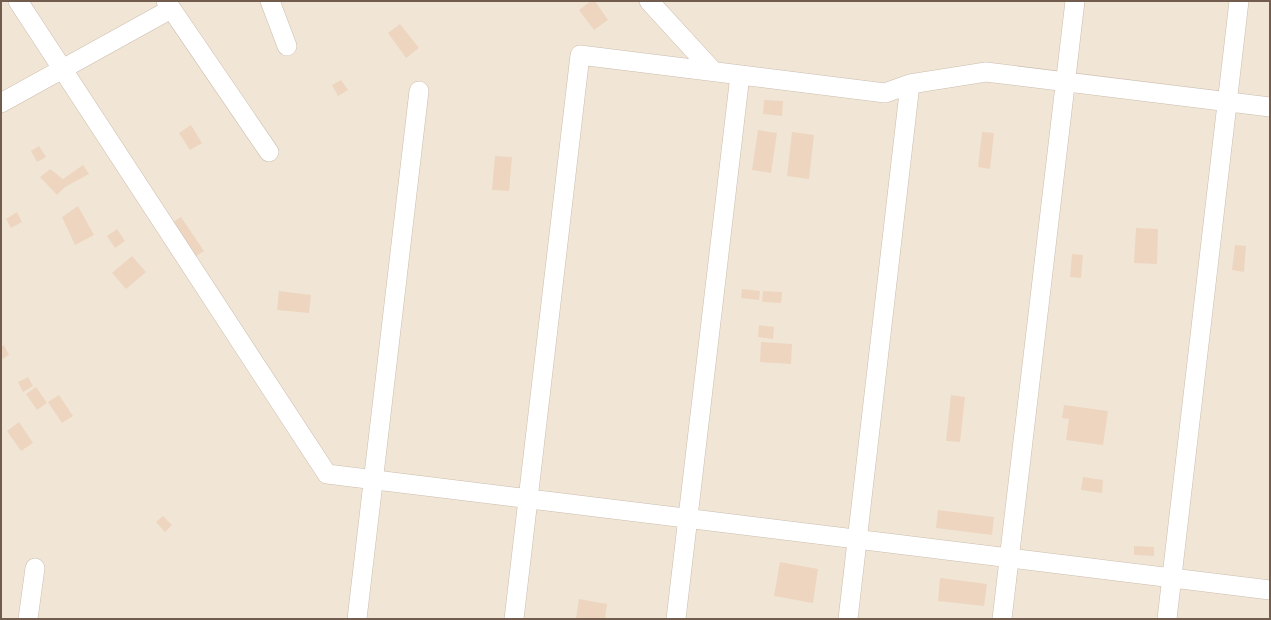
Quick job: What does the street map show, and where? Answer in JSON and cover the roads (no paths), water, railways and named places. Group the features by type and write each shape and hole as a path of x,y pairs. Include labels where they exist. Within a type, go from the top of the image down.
{"street":[{"path":"18,1 327,474 1270,590"},
{"path":"270,1 287,46"},
{"path":"649,1 713,72"},
{"path":"1002,619 1075,1"},
{"path":"1167,619 1239,1"},
{"path":"1,103 62,69 168,5 269,152"},
{"path":"514,619 580,55 885,93 910,84 986,72 1270,107"},
{"path":"676,619 740,75"},
{"path":"848,619 910,84"},
{"path":"357,619 419,91"},
{"path":"28,619 35,568"}]}
